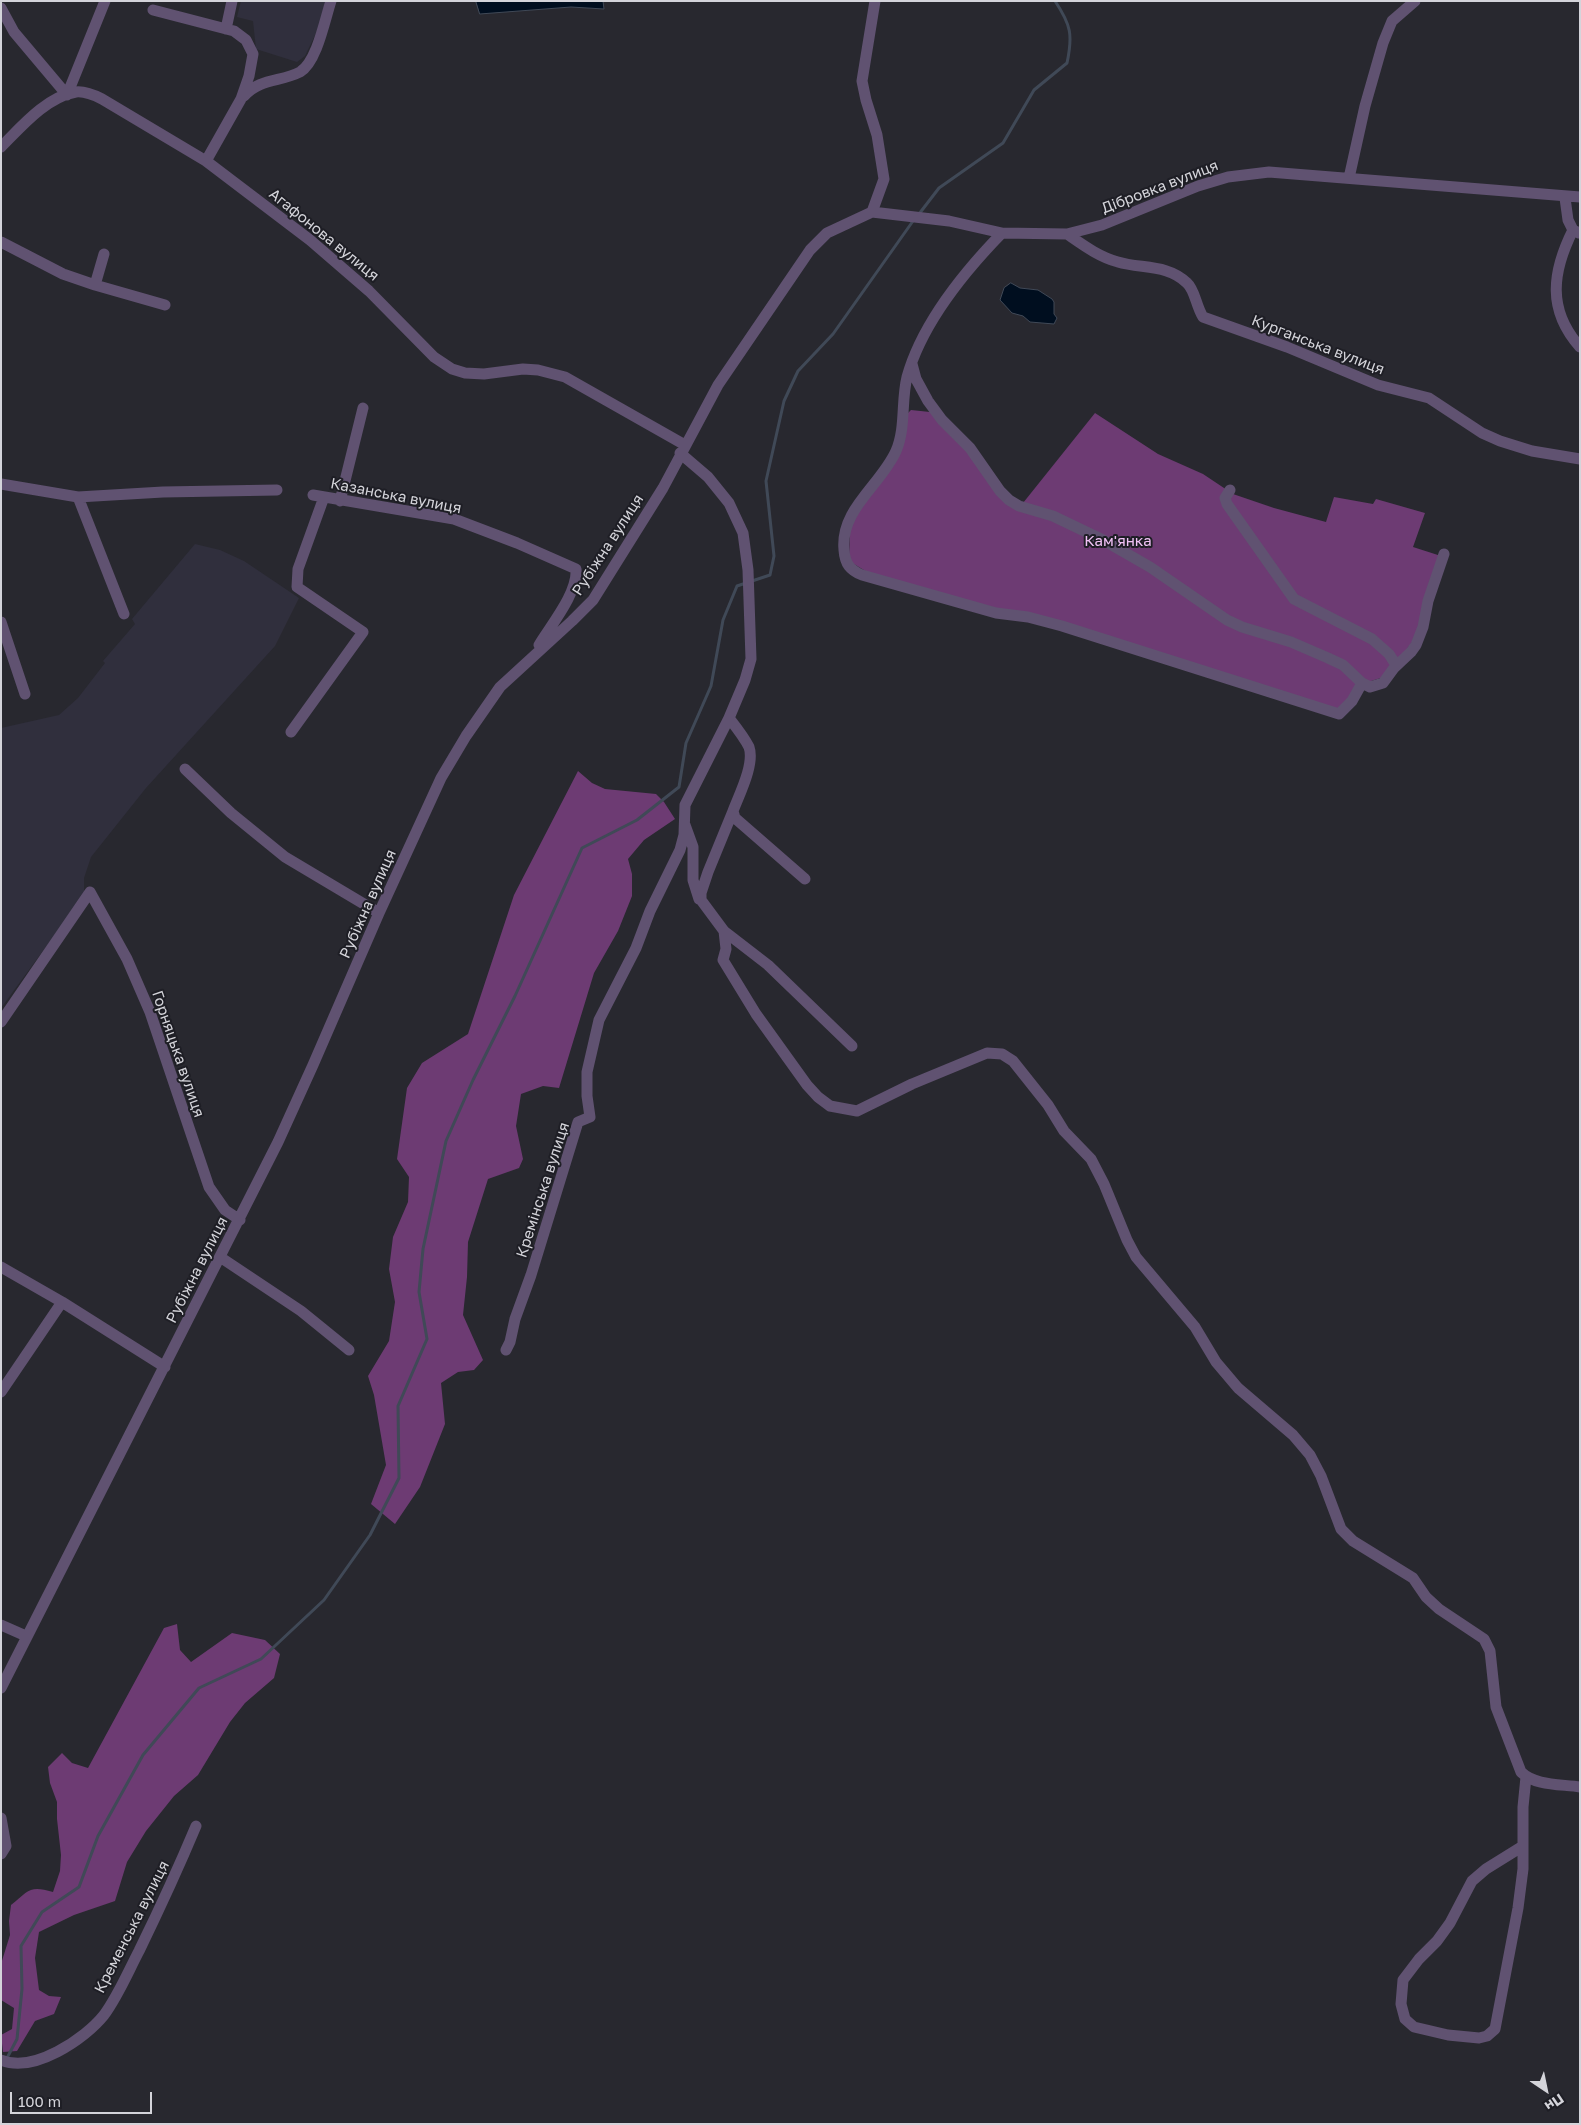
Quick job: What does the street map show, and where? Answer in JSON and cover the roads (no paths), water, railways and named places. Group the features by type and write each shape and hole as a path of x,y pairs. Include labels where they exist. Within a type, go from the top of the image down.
{"street":[{"path":"1,147 46,106 67,96 105,1"},
{"path":"226,29 232,1"},
{"path":"241,99 251,88 302,71 312,58 330,1"},
{"path":"872,212 884,179 877,135 862,81 875,1"},
{"path":"1349,178 1365,106 1383,43 1392,21 1415,1"},
{"path":"1,8 14,32 67,96"},
{"path":"153,10 234,32 246,40 253,54 249,76 241,99 206,161"},
{"name":"Агафонова вулиця","path":"67,96 76,92 88,93 102,99 206,161 339,264 369,291 434,357 452,369 465,373 484,374 523,369 551,372 565,377 682,449"},
{"name":"Дібровка вулиця","path":"872,212 949,221 1002,233 1067,234 1102,225 1198,186 1228,177 1268,172 1580,198"},
{"path":"1565,198 1568,220 1576,232 1557,269 1556,294 1561,319 1570,336 1580,347"},
{"name":"Рубіжна вулиця","path":"1,1688 240,1220 314,1065 379,913 441,778 500,687 572,621 592,600 664,488 682,449 718,385 810,250 827,233 872,212"},
{"path":"1002,233 974,262 927,330 912,364 904,395 902,428 897,449 857,506 847,527 843,548 846,564 862,575 996,613 1028,617 1062,626 1339,714 1352,701 1362,683"},
{"name":"Курганська вулиця","path":"1067,234 1104,258 1120,263 1159,268 1181,278 1189,284 1203,317 1287,347 1378,385 1429,398 1476,430 1500,441 1532,451 1580,460"},
{"path":"1,242 63,274 95,285 165,304"},
{"path":"95,285 104,254"},
{"path":"912,364 916,379 928,401 942,420 970,448 1000,491 1009,500 1019,506 1053,516 1102,540 1150,567 1227,620 1242,627 1290,642 1343,665 1362,683 1370,686 1383,683 1396,665 1411,652 1420,637 1428,601 1444,554"},
{"path":"340,501 363,408"},
{"name":"Кремінська вулиця","path":"506,1350 578,1122 590,1117 587,1096 587,1072 599,1020 636,948 650,911 680,850 684,835 685,805 729,718 751,660 749,589 743,533 729,503 682,449"},
{"path":"1,484 78,497 163,492 277,490"},
{"path":"1230,490 1226,495 1226,501 1294,599 1372,639 1389,654 1396,665"},
{"name":"Казанська вулиця","path":"292,732 362,632 297,587 298,569 318,496 454,519 532,549 576,569 577,580 569,597 532,656"},
{"path":"78,497 124,614"},
{"path":"1,622 26,694"},
{"path":"729,718 744,740 750,754 748,769 734,811 708,872 701,893 701,900 710,909 724,931 768,965 852,1046"},
{"path":"185,770 231,813 286,857 379,913"},
{"path":"734,811 734,818 742,826 761,839 805,879"},
{"path":"684,823 693,847 692,872 698,899 710,909"},
{"name":"Горняцька вулиця","path":"1,1022 90,892 127,960 150,1012 209,1187 225,1210 240,1220"},
{"path":"724,931 726,949 722,960 756,1014 807,1085 830,1106 857,1111 863,1109 912,1084 987,1052 1002,1054 1013,1061 1048,1105 1064,1131 1091,1159 1100,1175 1136,1257 1195,1327 1216,1362 1234,1384 1293,1435 1310,1456 1321,1476 1334,1514 1341,1528 1353,1541 1413,1578 1426,1597 1439,1609 1484,1639 1490,1651 1496,1707 1522,1772 1526,1777 1535,1781 1580,1787"},
{"path":"220,1257 300,1311 349,1350"},
{"path":"1,1267 62,1302 165,1367"},
{"path":"1,1392 62,1302"},
{"path":"1,1625 26,1636"},
{"path":"1523,1846 1486,1870 1472,1882 1450,1923 1418,1959 1404,1980 1400,2004 1405,2019 1414,2028 1448,2035 1479,2038 1487,2036 1495,2029 1518,1908 1523,1869 1523,1846 1523,1807 1526,1777"},
{"path":"1,1818 6,1846 1,1854"},
{"name":"Кременська вулиця","path":"3,2061 21,2064 42,2060 72,2043 104,2014 150,1929 196,1826"}],"waterway":[{"path":"919,214 939,188 1003,143 1034,90 1067,63 1070,45 1069,31 1055,1"},
{"path":"7,2058 17,2039 22,1989 21,1946 42,1912 79,1887 98,1836 143,1755 199,1688 261,1659 324,1600 370,1535 399,1478 398,1406 427,1339 419,1292 423,1249 446,1141 473,1080 515,996 582,848 637,820 679,787 686,743 711,686 723,620 737,586 770,575 774,556 766,481 784,401 798,371 833,334 913,221"}],"park label":[{"name":"Кам'янка","path":"1118,541"}]}
